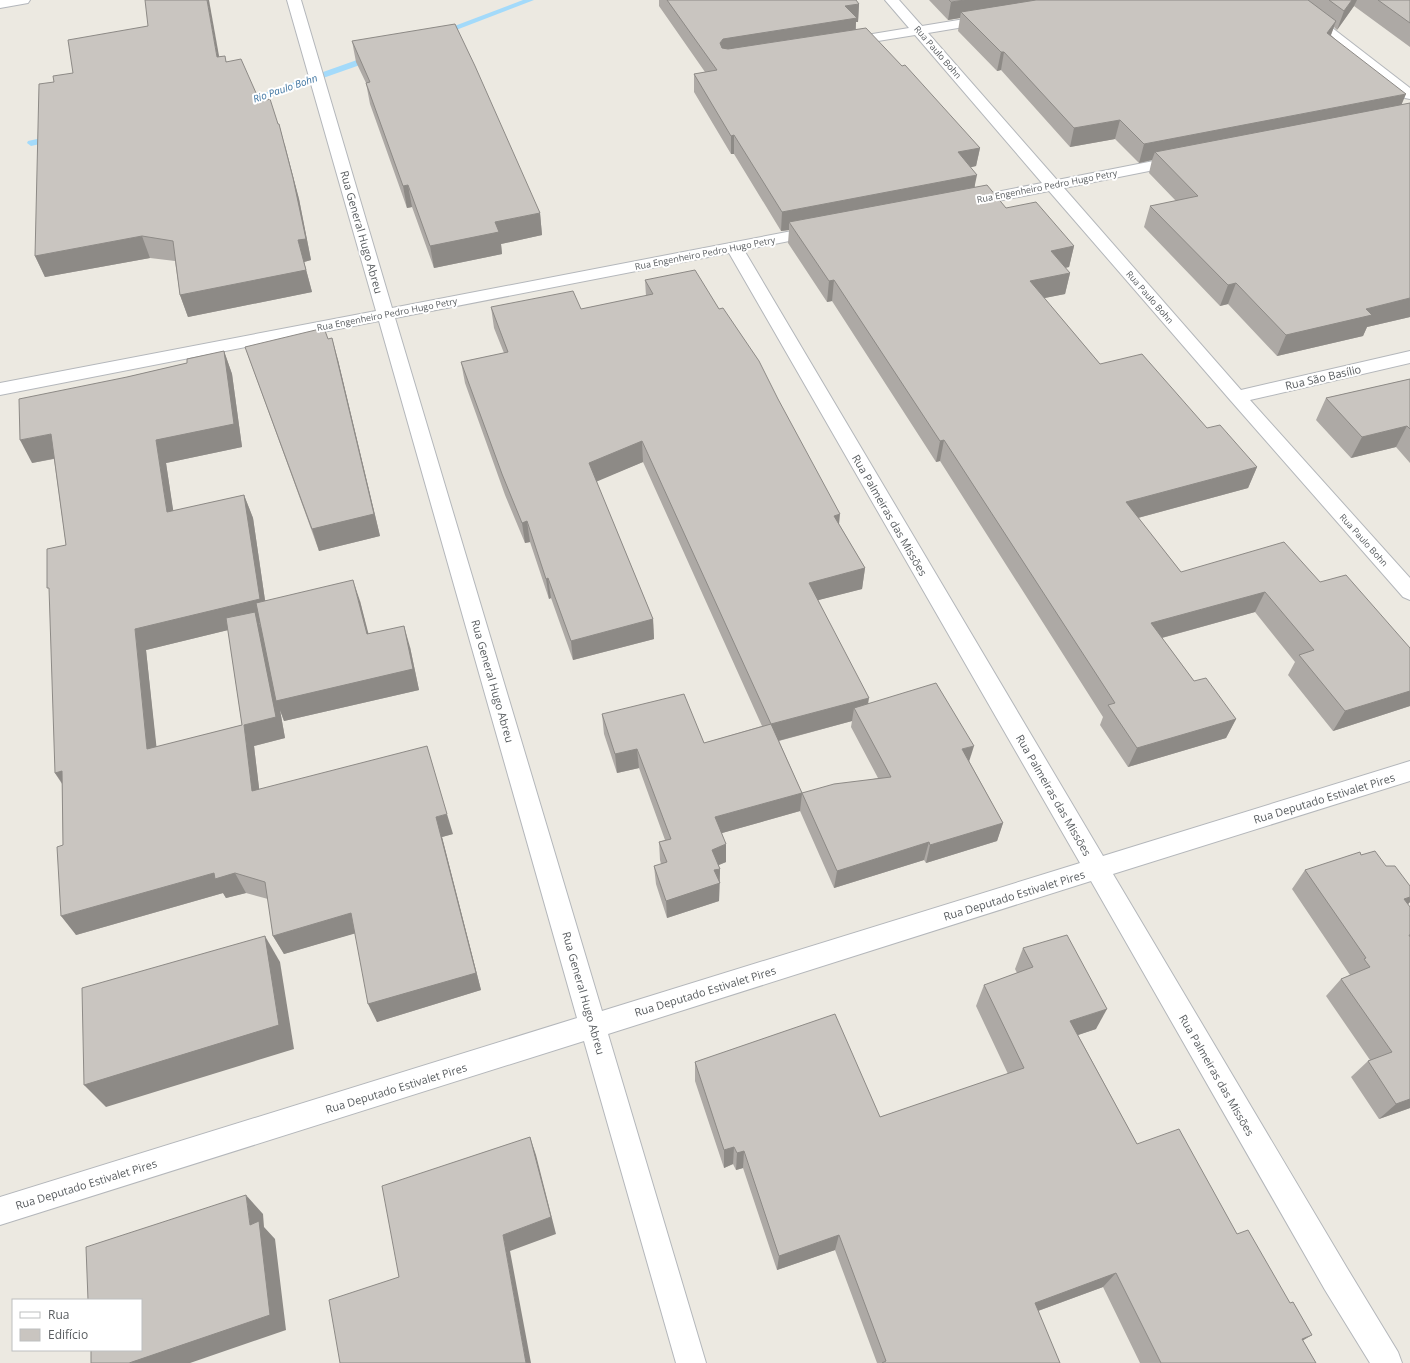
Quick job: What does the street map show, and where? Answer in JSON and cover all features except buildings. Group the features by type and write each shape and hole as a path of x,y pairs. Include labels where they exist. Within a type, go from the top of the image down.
{"street":[{"path":"0,4 23,0"},
{"name":"Rua General Hugo Abreu","path":"294,0 691,1363"},
{"name":"Rua Paulo Bohn","path":"892,0 1237,397 1410,592"},
{"path":"1288,0 1410,95"},
{"path":"835,44 1005,17"},
{"name":"Rua Engenheiro Pedro Hugo Petry","path":"952,205 1192,158"},
{"name":"Rua Engenheiro Pedro Hugo Petry","path":"0,389 835,228"},
{"name":"Rua Palmeiras das Missões","path":"734,247 1332,1272 1387,1363"},
{"name":"Rua São Basílio","path":"1237,397 1410,357"},
{"name":"Rua Deputado Estivalet Pires","path":"0,1211 1410,771"}],"waterway":[{"name":"Rio Paulo Bohn","path":"440,33 530,0"},
{"name":"Rio Paulo Bohn","path":"241,102 252,100 374,57"},
{"name":"Rio Paulo Bohn","path":"31,143 55,138"}]}
